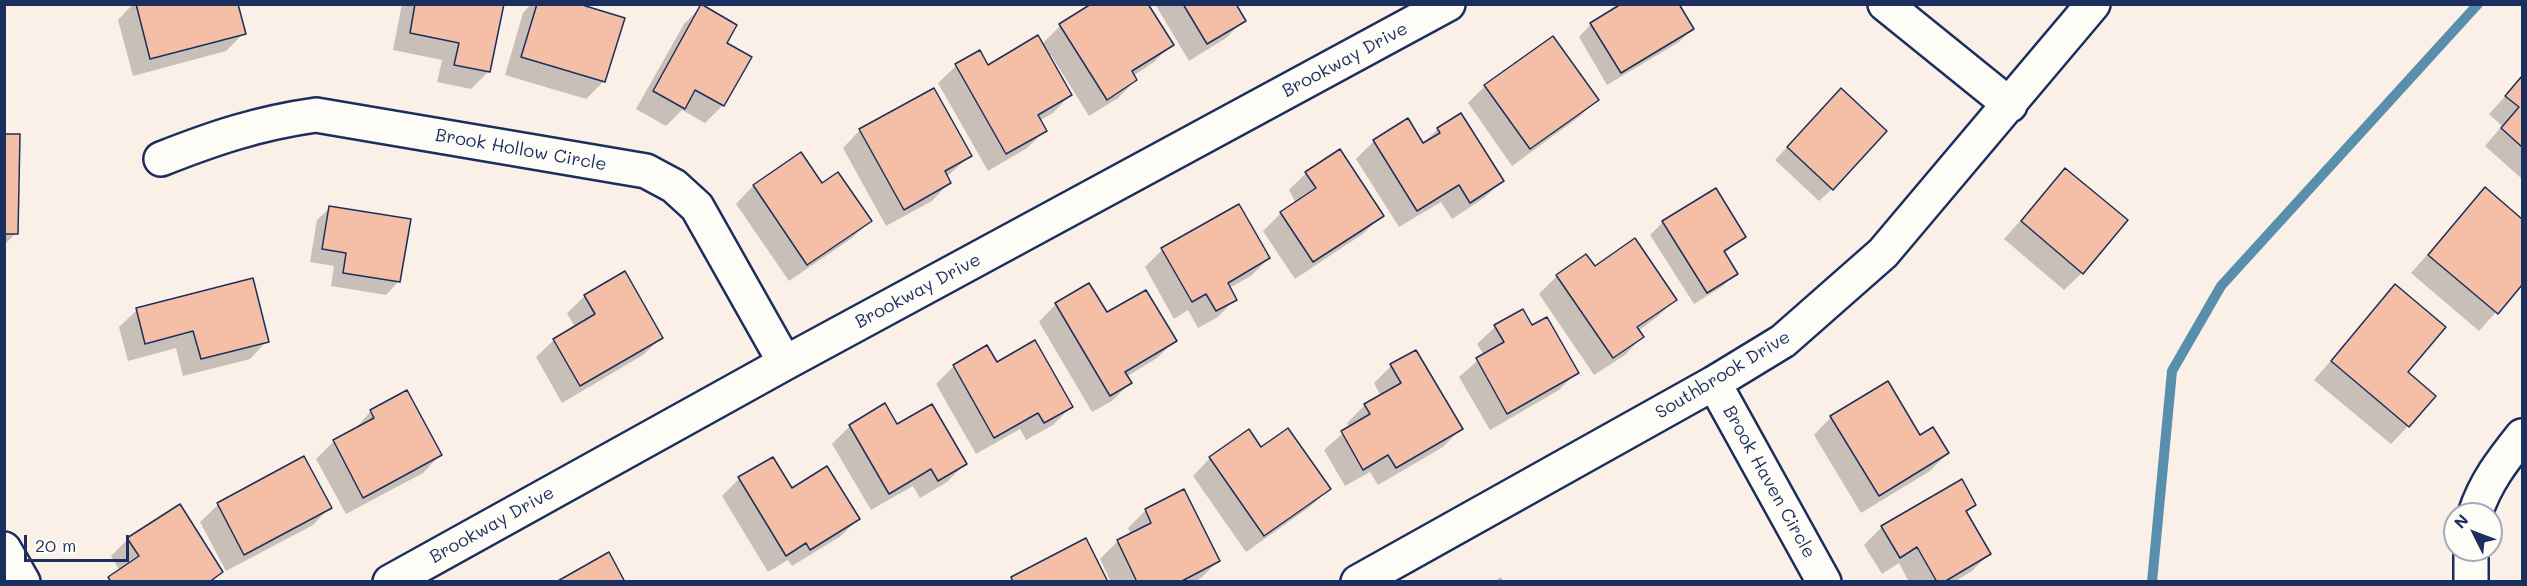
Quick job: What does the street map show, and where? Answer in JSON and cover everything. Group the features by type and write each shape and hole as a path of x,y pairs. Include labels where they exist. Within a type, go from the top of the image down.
{"street":[{"name":"Brookway Drive","path":"390,582 785,363 1448,4"},
{"path":"1885,4 2010,105"},
{"name":"Southbrook Drive","path":"1358,582 1714,383 1783,341 1883,253 2093,4"},
{"name":"Brook Hollow Circle","path":"161,159 219,136 273,121 316,115 646,171 674,186 697,207 785,363"},
{"name":"Brook Haven Circle","path":"1714,383 1824,582"},
{"path":"2480,502 2488,482 2523,436"},
{"path":"2471,562 2471,582"}],"building":[{"path":"136,4 238,4 246,34 150,59"},
{"path":"415,4 504,4 490,72 454,65 459,43 410,33"},
{"path":"537,4 579,4 625,18 605,82 521,57"},
{"path":"701,4 737,25 727,43 752,57 724,106 695,90 685,109 653,91"},
{"path":"1091,4 1148,4 1174,45 1132,71 1137,80 1107,100 1059,24"},
{"path":"1183,4 1236,4 1246,21 1207,44"},
{"path":"1621,4 1679,4 1694,29 1621,73 1590,23"},
{"path":"1038,35 1072,95 1038,115 1047,131 1006,154 955,64 980,50 988,65"},
{"path":"1553,36 1599,100 1530,149 1484,85"},
{"path":"2522,76 2522,147 2501,128 2519,107 2505,96"},
{"path":"934,88 972,156 945,171 951,183 904,210 859,129"},
{"path":"1841,88 1887,131 1833,190 1787,147"},
{"path":"1461,113 1504,181 1470,203 1459,185 1417,211 1373,140 1408,118 1423,143 1440,133 1437,128"},
{"path":"4,134 20,134 18,234 4,234"},
{"path":"1340,149 1384,216 1313,262 1280,212 1316,188 1305,172"},
{"path":"801,152 822,183 838,172 872,221 807,265 753,185"},
{"path":"2065,168 2128,220 2083,274 2021,221"},
{"path":"2485,187 2522,219 2522,285 2498,314 2428,255"},
{"path":"1716,188 1746,237 1724,251 1738,274 1707,293 1662,221"},
{"path":"1239,204 1270,258 1228,283 1237,300 1216,311 1206,294 1192,302 1161,248"},
{"path":"329,206 411,219 400,282 343,273 346,253 322,249"},
{"path":"1635,238 1677,300 1637,327 1644,337 1613,358 1556,275 1586,254 1595,266"},
{"path":"625,271 663,338 580,386 553,339 595,314 584,295"},
{"path":"253,278 269,342 201,359 193,331 145,344 136,308"},
{"path":"1089,283 1107,312 1146,290 1177,341 1125,372 1132,383 1110,396 1055,303"},
{"path":"2395,284 2446,327 2408,372 2436,396 2409,427 2331,361"},
{"path":"1523,309 1532,325 1547,317 1579,373 1507,414 1476,358 1504,342 1494,325"},
{"path":"1035,340 1073,407 1044,423 1038,413 994,438 953,365 987,345 997,362"},
{"path":"1416,350 1463,429 1396,468 1388,455 1363,470 1341,431 1370,414 1364,404 1401,383 1390,364"},
{"path":"1888,381 1920,435 1933,427 1949,453 1879,496 1830,416"},
{"path":"407,390 442,455 363,498 333,440 374,418 370,410"},
{"path":"885,403 897,424 932,404 967,464 938,481 931,469 889,494 849,425"},
{"path":"1288,428 1331,489 1264,536 1209,457 1249,429 1261,447"},
{"path":"304,456 332,508 244,555 217,503"},
{"path":"773,457 792,488 827,466 860,519 810,550 806,543 786,556 738,477"},
{"path":"1962,479 1976,505 1966,511 1991,554 1944,582 1937,582 1917,547 1900,558 1881,526"},
{"path":"1184,489 1220,561 1180,582 1137,582 1117,540 1151,523 1145,509"},
{"path":"180,504 223,572 209,582 111,582 108,577 139,556 127,538"},
{"path":"1086,538 1108,582 1013,582 1011,577"},
{"path":"609,552 625,582 556,582"}],"waterway":[{"path":"2152,582 2172,371 2221,286 2478,4"}]}
